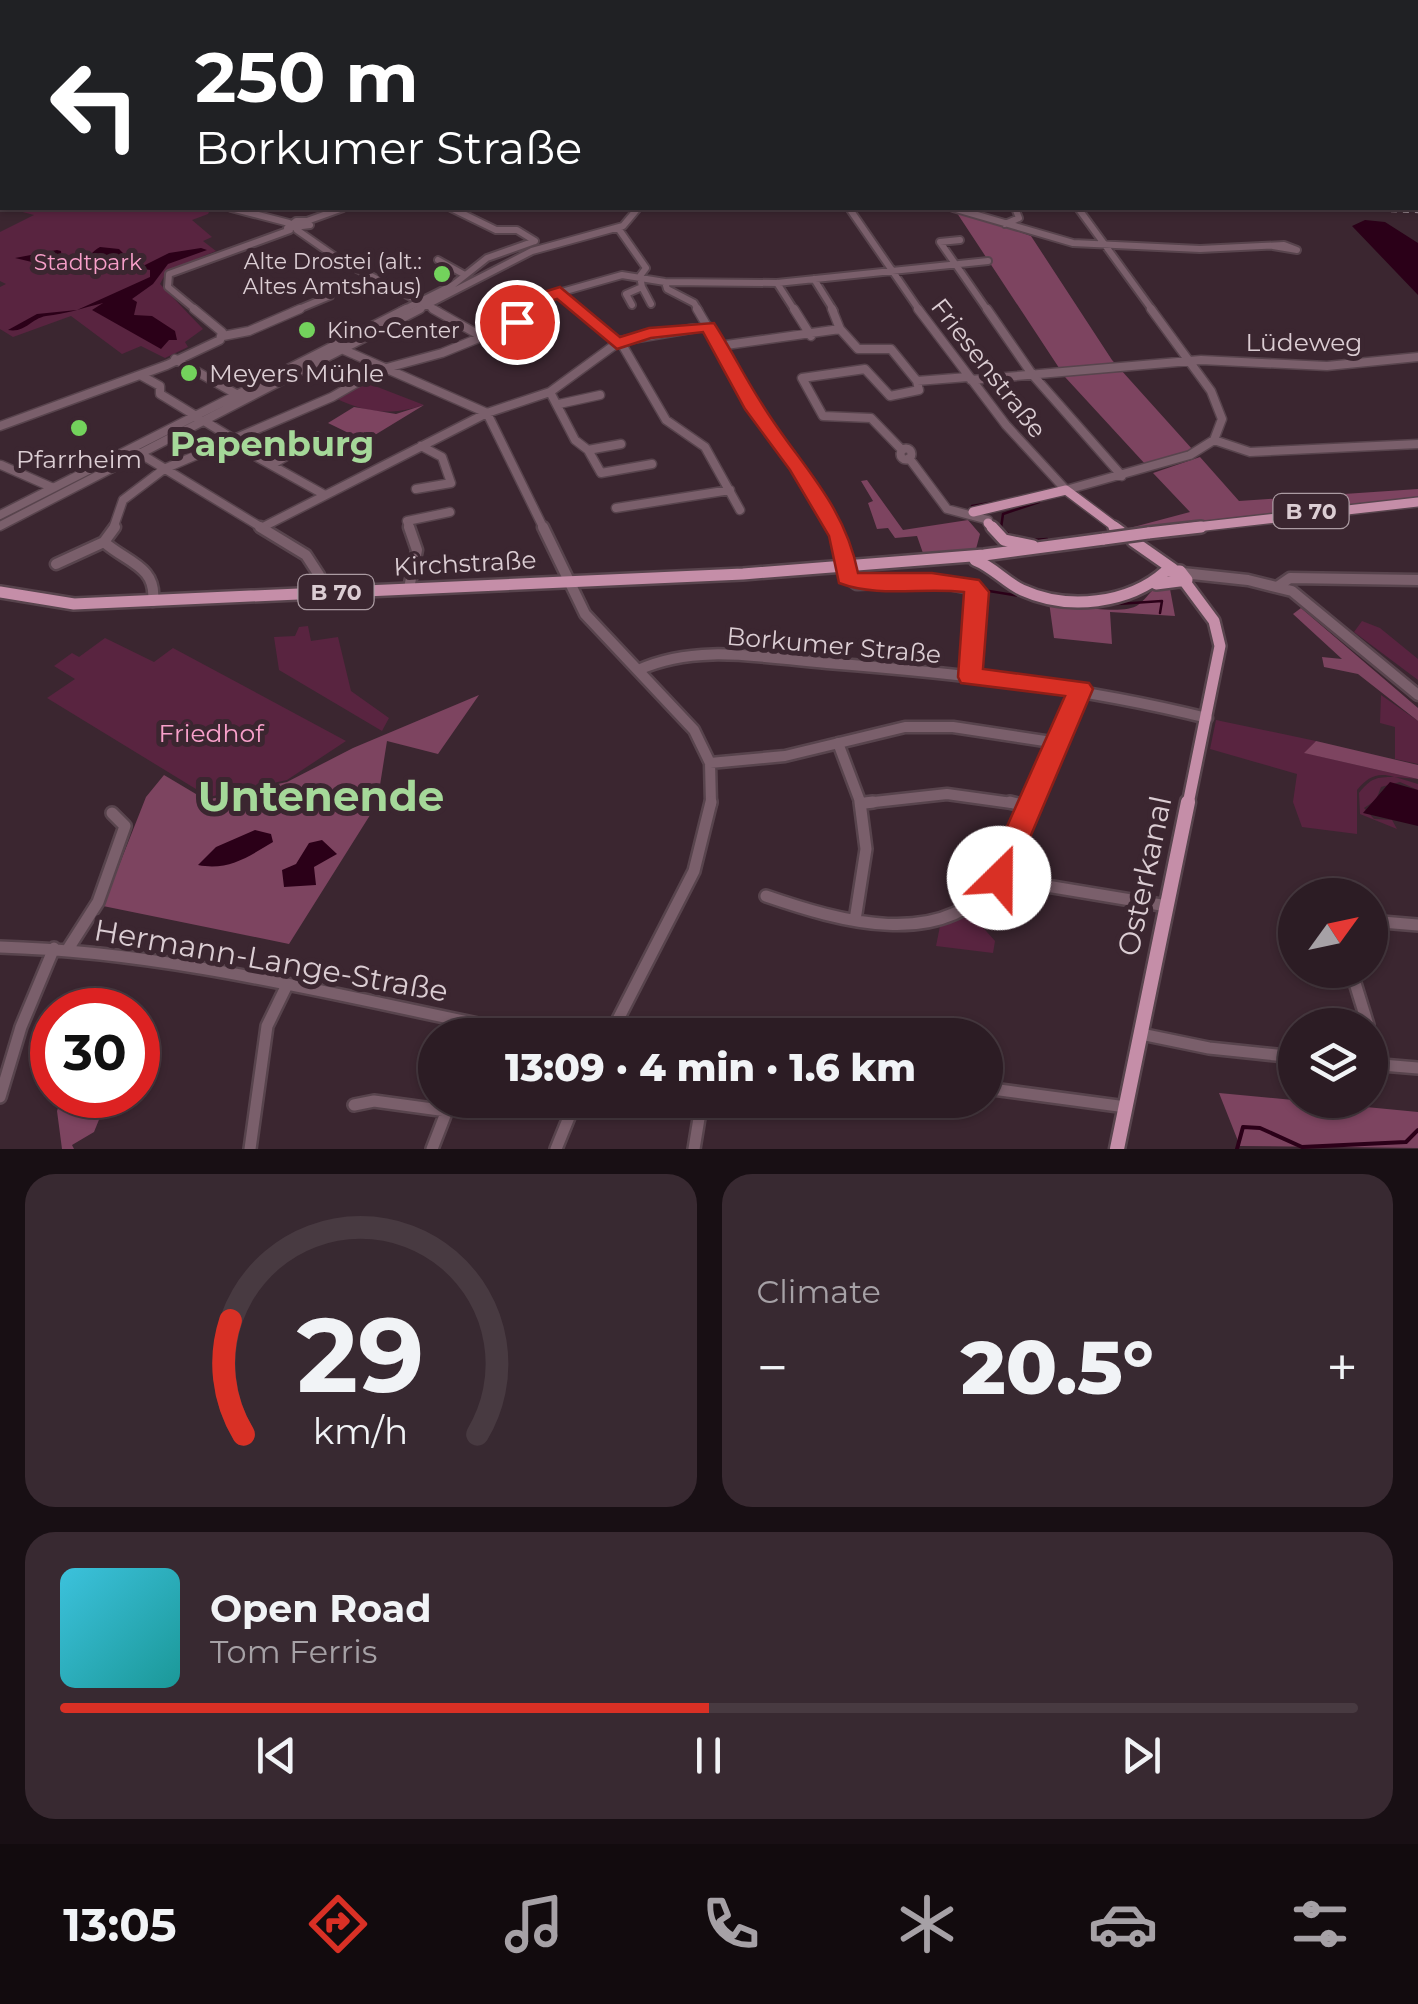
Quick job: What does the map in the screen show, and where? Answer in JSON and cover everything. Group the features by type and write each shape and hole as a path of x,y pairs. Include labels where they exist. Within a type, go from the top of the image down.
{"main road":[{"path":"973,512 990,517 1039,498 1069,492"},
{"name":"Friesenstraße","path":"1069,492 1121,532"},
{"name":"Kirchstraße","path":"933,560 969,559 1148,532 1418,502"},
{"path":"990,517 999,536 1018,545 1042,549"},
{"path":"988,553 996,544 990,517"},
{"path":"969,559 989,564 1027,592 1095,600 1132,596 1175,577 1133,541"},
{"name":"Kirchstraße","path":"0,592 74,604 153,601 846,567 1042,549"},
{"path":"1008,579 1008,561 1042,549"},
{"name":"Osterkanal","path":"1117,1149 1221,634 1175,577"}],"street":[{"path":"130,0 142,0"},
{"path":"241,210 297,227 395,291 426,303 479,335"},
{"path":"223,336 168,286 166,278 183,265 338,210"},
{"path":"456,210 496,230 518,230 535,240"},
{"path":"202,416 236,394 532,251 618,228 636,210"},
{"name":"Friesenstraße","path":"850,210 1014,435 1069,492"},
{"path":"960,210 1048,238 1200,249 1273,246"},
{"path":"1005,224 1019,218 1016,210"},
{"path":"1069,492 1190,455 1214,440 1222,419 1189,361 1079,210"},
{"path":"618,228 646,268 640,276 652,304"},
{"path":"0,526 202,416 344,350 426,303 500,251 535,240"},
{"path":"960,240 940,242 952,264 1032,374 1122,476"},
{"path":"438,260 465,274"},
{"path":"56,564 104,542 116,526 124,500 164,469 332,398 384,369 442,353 517,322 525,306 560,292 622,275 665,282 778,283 988,261"},
{"path":"814,279 841,323 840,330"},
{"path":"665,282 667,289 694,303 755,409 800,468 840,536 848,578 857,584 932,581 974,588 970,677"},
{"path":"778,283 810,336"},
{"path":"632,305 626,294 642,286"},
{"path":"560,292 618,342 666,420 706,447 740,510"},
{"path":"508,294 525,306"},
{"path":"0,426 44,407 142,376 223,336 249,331 330,296"},
{"path":"261,528 488,413 550,392 618,342 649,333 708,326"},
{"path":"719,346 840,330"},
{"path":"840,330 858,348 891,349 917,381"},
{"path":"344,350 469,401 488,413 593,626 694,730 710,763 712,805 694,871 619,1018"},
{"name":"Lüdeweg","path":"957,512 947,509 877,419 858,414 824,416 802,378 864,370 890,396 920,390 917,381 1189,361 1327,366 1418,358"},
{"path":"175,359 236,394"},
{"path":"142,376 160,386 160,394 202,416 232,438"},
{"path":"550,392 575,440 588,450 601,473 652,464"},
{"path":"559,404 600,395"},
{"path":"273,464 318,437"},
{"path":"1214,440 1250,452 1418,444"},
{"path":"588,450 621,444"},
{"path":"416,489 450,482 442,457 421,446"},
{"path":"246,451 325,495"},
{"path":"132,452 306,555 319,575"},
{"path":"0,514 132,452"},
{"path":"1,461 51,487"},
{"path":"616,508 730,490"},
{"path":"410,588 417,550 407,521 450,512"},
{"path":"957,512 973,512"},
{"path":"957,512 990,517"},
{"path":"104,542 150,570 156,588 153,601"},
{"path":"1175,577 1281,583 1418,580"},
{"path":"1281,583 1418,696"},
{"name":"Borkumer Straße","path":"638,670 665,658 704,653 1080,689 1206,718"},
{"path":"766,896 787,907 855,920 910,925 945,920 969,908 999,878 1080,689"},
{"path":"710,763 785,756 880,730 934,725 1058,743"},
{"path":"838,743 864,803 868,863 855,920"},
{"path":"864,803 928,794 971,795 1029,808"},
{"path":"0,1097 20,1027 61,948 98,902 125,826 112,812"},
{"path":"999,878 1167,906"},
{"path":"1388,922 1418,925"},
{"name":"Hermann-Lange-Straße","path":"0,947 61,948 286,987 424,1018"},
{"path":"250,1149 267,1026 286,987"},
{"path":"1141,1034 1209,1048 1278,1055"},
{"path":"1388,1065 1418,1068"},
{"path":"1003,1090 1126,1107"},
{"path":"354,1104 418,1104"},
{"path":"432,1149 444,1118"},
{"path":"556,1149 569,1118"},
{"path":"694,1149 699,1118"}],"green space":[{"name":"Stadtpark","path":"15,210 210,210 192,220 212,237 203,241 216,251 167,271 160,284 203,329 185,342 188,347 165,358 141,346 122,354 71,316 13,337 0,329 0,287 6,284 0,281 0,232 34,215"},
{"path":"362,381 424,405 379,411 335,398"},
{"path":"1362,621 1380,628 1418,659 1418,680 1354,632"},
{"path":"308,626 311,641 338,637 351,691 389,718 382,731 279,670 274,637 295,636 299,627"},
{"name":"Friedhof","path":"105,638 154,662 173,648 346,741 287,780 209,797 47,698 75,679 54,666 72,653 79,657"},
{"path":"1381,695 1418,721 1418,764 1395,759 1395,727 1380,723"},
{"path":"1216,720 1316,741 1305,753 1418,779 1395,777 1418,784 1418,790 1400,782 1381,787 1376,800 1364,808 1374,819 1392,820 1397,829 1360,814 1359,793 1374,779 1394,777 1383,775 1369,779 1357,790 1357,834 1302,827 1293,802 1297,774 1210,749"},
{"path":"970,913 995,941 993,953 936,946 940,926"}],"shaded area":[{"path":"955,210 1031,236 1112,360 1193,450 1146,465 1065,377"},
{"path":"1365,220 1385,222 1418,243 1418,295 1352,226"},
{"path":"100,247 119,249 126,256 70,271 15,258 57,250 61,251 62,261 74,265"},
{"path":"207,250 168,264 153,284 132,299 137,302 134,315 152,316 175,331 177,340 169,340 161,349 92,310 103,303 77,310 150,277 150,270 139,268 169,253"},
{"path":"77,310 41,318 19,330 8,330 37,314"},
{"path":"424,405 365,441 328,423 354,407 396,414"},
{"path":"1200,457 1239,501 1418,489 1418,499 1126,529 1190,512 1153,473"},
{"path":"867,480 903,530 968,520 980,534 976,549 924,556 917,536 895,538 888,528 877,529 868,503 873,501 861,481"},
{"path":"1155,588 1170,589 1175,616 1110,612 1112,644 1054,638 1049,602 1120,610 1138,605"},
{"path":"1301,608 1418,708 1418,721 1358,674 1324,667 1322,657 1342,659 1293,614"},
{"path":"479,695 438,754 387,741 377,804 289,944 103,906 146,797 164,775 206,800 287,782 353,748"},
{"path":"1316,741 1418,765 1418,779 1304,753"},
{"path":"1390,782 1418,790 1418,826 1363,813"},
{"path":"255,830 271,834 273,842 228,864 198,865 216,847"},
{"path":"322,840 337,854 314,867 316,885 284,887 282,870 296,864 309,843"},
{"path":"1219,1093 1278,1099 1278,1118 1388,1118 1388,1109 1418,1112 1418,1148 1240,1146"},
{"path":"58,1118 100,1118 94,1132 72,1145 74,1149 62,1149"}],"waterway":[{"path":"972,506 996,502"},
{"path":"1011,536 1001,528 1003,514 1039,502"},
{"path":"1033,540 1047,539"},
{"path":"983,590 1026,597"},
{"path":"1103,605 1162,601 1160,613"},
{"path":"1237,1149 1243,1127 1260,1128 1302,1147 1406,1142 1418,1130"}],"railway":[{"path":"1368,210 1418,212"}],"place":[{"name":"Alte Drostei (alt.: Altes Amtshaus)","path":"442,274"},
{"name":"Kino-Center","path":"307,330"},
{"name":"Meyers Mühle","path":"189,373"},
{"name":"Pfarrheim","path":"79,428"}],"district":[{"name":"Papenburg","path":"272,444"},
{"name":"Untenende","path":"321,796"}],"route":[{"path":"517,322 530,302 560,292 617,344 649,333 708,326 755,409 800,468 840,536 848,578 857,584 932,581 971,586 977,592 970,677 1080,689 999,878"}]}
